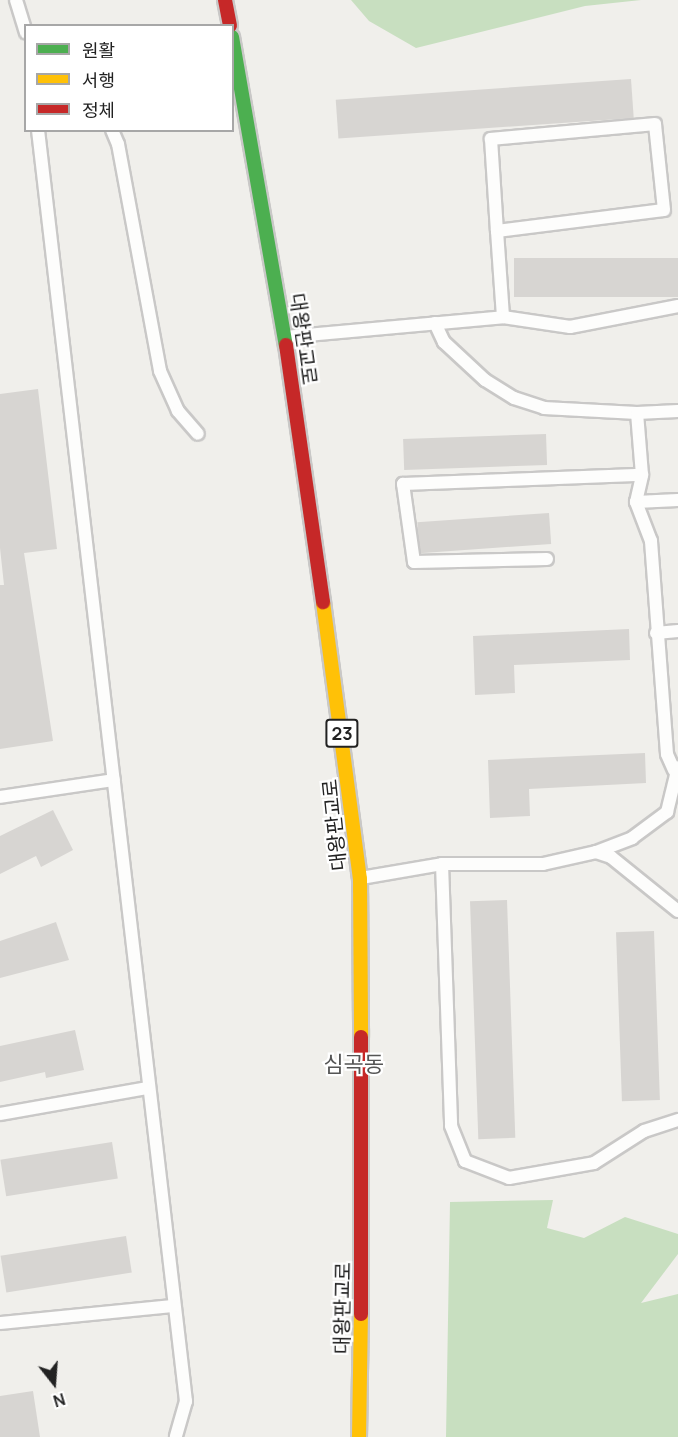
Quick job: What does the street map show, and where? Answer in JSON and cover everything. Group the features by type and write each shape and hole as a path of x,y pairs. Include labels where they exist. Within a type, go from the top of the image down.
{"main road":[{"path":"225,0 230,24"},
{"name":"대왕판교로","path":"234,48 272,247 349,778 360,879 363,1208 359,1437"}],"lane":[{"path":"16,0 24,26"},
{"path":"497,231 664,210 655,124 491,139 497,231 503,316"},
{"path":"38,132 186,1401 176,1437"},
{"path":"113,132 118,144 160,371 178,411 198,434"},
{"path":"284,337 503,316 570,327 678,306"},
{"path":"435,323 444,342 485,380 514,398 544,408 638,413 678,411"},
{"path":"360,879 442,864 543,864 596,852 632,838 667,812 676,769 667,754 656,633 651,541 636,502 642,475 638,413"},
{"path":"547,560 414,562 403,484 642,475"},
{"path":"636,502 678,500"},
{"path":"656,633 678,631"},
{"path":"0,797 114,780"},
{"path":"596,852 611,857 678,911"},
{"path":"442,864 451,1125 465,1161 508,1178 594,1163 644,1131 678,1120"},
{"path":"0,1114 148,1088"},
{"path":"0,1323 174,1306"}],"green space":[{"path":"351,0 641,0 585,6 416,48 369,21"},
{"path":"553,1200 547,1228 584,1238 625,1217 678,1234 678,1254 641,1303 678,1294 678,1437 446,1437 450,1202"}],"building":[{"path":"631,79 634,118 338,139 336,100"},
{"path":"514,258 678,258 678,297 514,297"},
{"path":"38,389 57,549 24,553 53,741 0,749 0,585 4,585 0,548 0,394"},
{"path":"546,434 547,465 404,470 403,439"},
{"path":"549,513 551,544 419,553 417,522"},
{"path":"629,629 630,660 514,665 515,693 475,695 473,636"},
{"path":"645,753 646,783 529,789 530,816 490,818 488,760"},
{"path":"53,810 73,850 41,867 36,856 0,874 0,836"},
{"path":"507,900 515,1138 478,1139 470,901"},
{"path":"56,922 69,960 0,978 0,941"},
{"path":"654,931 660,1100 622,1101 616,932"},
{"path":"75,1030 84,1070 46,1078 45,1072 0,1082 0,1046"},
{"path":"112,1142 118,1179 6,1196 0,1160"},
{"path":"126,1236 132,1273 6,1292 1,1256"},
{"path":"33,1391 40,1437 0,1437 0,1396"}],"traffic: fast":[{"path":"234,48 286,345"}],"traffic: slow":[{"path":"323,602 360,879 361,1037"},
{"path":"359,1437 361,1314"}],"traffic: jam":[{"path":"225,0 230,24"},
{"path":"286,345 323,602"},
{"path":"361,1037 361,1314"}],"district":[{"name":"심곡동","path":"354,1065"}]}
